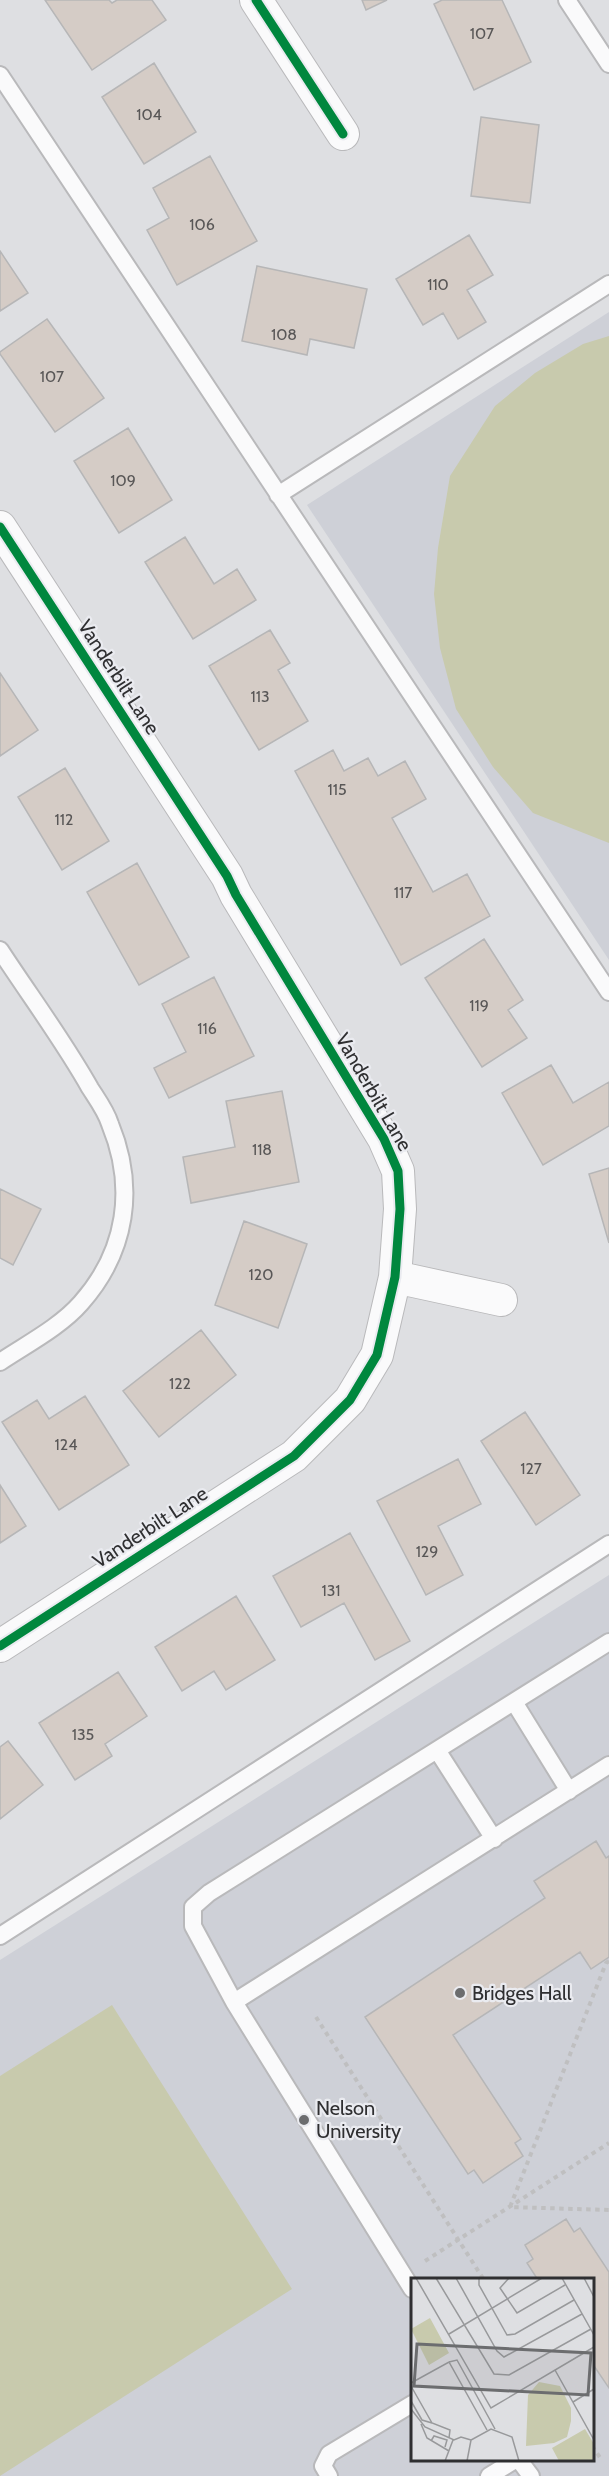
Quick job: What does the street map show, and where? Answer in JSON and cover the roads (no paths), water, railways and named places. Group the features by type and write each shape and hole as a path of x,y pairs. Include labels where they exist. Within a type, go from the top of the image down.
{"street":[{"path":"256,0 343,134"},
{"name":"Vanderbilt Lane","path":"0,527 227,876 236,895 384,1139 398,1171 400,1209 395,1277 377,1355 350,1400 294,1456 0,1646"},
{"path":"395,1277 501,1300"}],"lane":[{"path":"567,0 609,64"},
{"path":"0,75 609,992"},
{"path":"279,495 609,284"},
{"path":"0,950 80,1070 110,1123 124,1174 124,1220 109,1262 81,1303 48,1331 0,1362"},
{"path":"0,1936 609,1544"},
{"path":"408,2282 234,2002 194,1926 193,1907 209,1893 609,1642"},
{"path":"514,1702 569,1791"},
{"path":"437,1750 494,1839"},
{"path":"234,2002 609,1766"},
{"path":"329,2476 323,2466 329,2454 411,2405"},
{"path":"489,2476 515,2461"},
{"path":"518,2461 531,2476"}],"place":[{"name":"Bridges Hall","path":"460,1993"},
{"name":"Nelson University","path":"304,2120"}]}
